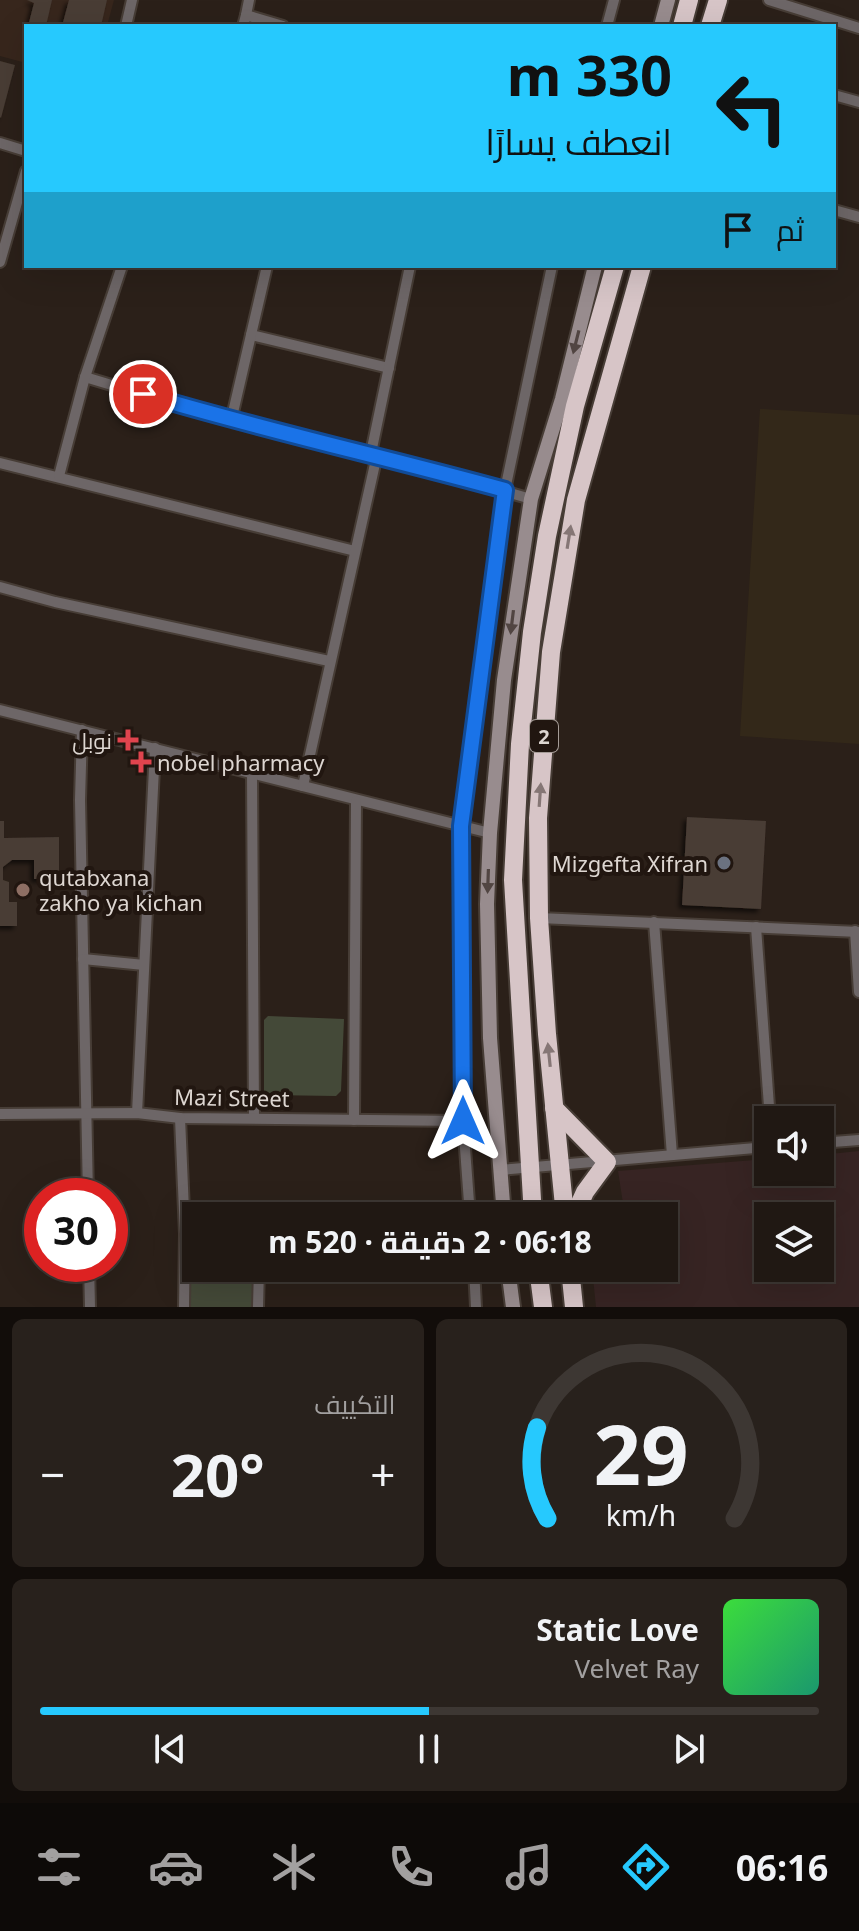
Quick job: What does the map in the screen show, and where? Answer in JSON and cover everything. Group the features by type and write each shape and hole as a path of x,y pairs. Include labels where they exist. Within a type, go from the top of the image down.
{"highway":[{"path":"683,24 689,0"},
{"path":"711,24 718,0"},
{"name":"2","path":"532,1202 513,880 520,744 532,632 547,536 575,406 614,268"},
{"name":"2","path":"564,1202 539,918 538,818 551,652 576,500 641,268"},
{"path":"554,1108 607,1162 580,1202"},
{"path":"540,1282 543,1307"},
{"path":"571,1282 574,1307"}],"main road":[{"path":"662,24 668,0"},
{"path":"503,1202 490,1038 487,904 490,833 506,666 531,499 562,399 595,268"},
{"path":"510,1282 513,1307"}],"street":[{"path":"126,24 132,0"},
{"path":"249,0 244,20 270,24"},
{"path":"608,24 614,0"},
{"path":"769,0 859,28"},
{"path":"836,96 859,102"},
{"path":"0,143 24,150"},
{"path":"0,262 24,177"},
{"path":"836,211 859,217"},
{"path":"59,476 85,377 121,268"},
{"path":"231,421 267,268"},
{"path":"303,786 355,551 410,268"},
{"path":"469,1202 463,1121 461,826 505,490 552,268"},
{"path":"251,335 389,368"},
{"path":"85,377 231,421 374,454 531,499"},
{"path":"0,463 355,551"},
{"path":"0,587 55,602 329,661"},
{"path":"0,710 490,833"},
{"path":"82,730 88,1178"},
{"path":"137,1113 155,748"},
{"path":"252,771 254,1117"},
{"path":"354,1120 356,801"},
{"path":"539,918 857,932 859,992"},
{"path":"654,922 672,1155"},
{"path":"756,927 769,1106"},
{"path":"83,959 144,965"},
{"name":"Mazi Street","path":"0,1114 137,1113 180,1118 463,1121"},
{"path":"180,1118 188,1202"},
{"path":"834,1142 859,1140"},
{"path":"500,1170 754,1148"},
{"path":"89,1282 90,1307"},
{"path":"184,1307 186,1282"},
{"path":"258,1307 259,1282"},
{"path":"475,1282 476,1307"}],"shaded area":[{"path":"0,0 114,0 108,24 24,24 24,62 0,56"},
{"path":"760,409 859,415 859,744 740,736"},
{"path":"859,1151 859,1307 596,1307 593,1282 678,1282 678,1202 623,1202 618,1171 754,1160 754,1186 834,1186 834,1154"}],"green space":[{"path":"268,1016 344,1019 341,1091 336,1096 268,1095 264,1092 264,1020"},
{"path":"191,1282 254,1282 254,1307 191,1307"}],"building":[{"path":"27,0 52,0 46,24 29,24 34,3"},
{"path":"69,0 107,0 101,24 63,24"},
{"path":"0,61 15,65 1,118 0,117"},
{"name":"Mizgefta Xifran","path":"687,817 766,821 761,909 682,905"},
{"path":"0,821 4,821 4,838 59,837 59,879 34,879 34,860 12,860 3,867 3,880 9,882 9,902 17,902 17,926 0,926"}],"place":[{"name":"نوبل","path":"128,740"},
{"name":"nobel pharmacy","path":"141,762"},
{"name":"Mizgefta Xifran","path":"724,863"},
{"name":"qutabxana zakho ya kichan","path":"23,890"}],"route":[{"path":"143,394 231,421 371,453 505,490 461,826 463,1121"}]}
